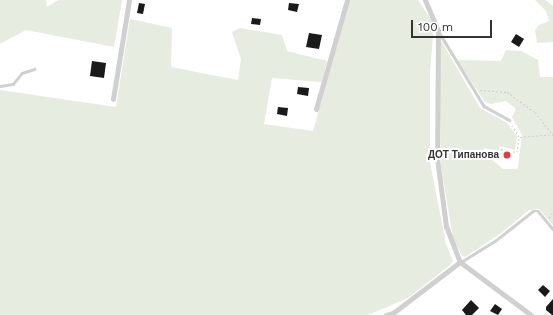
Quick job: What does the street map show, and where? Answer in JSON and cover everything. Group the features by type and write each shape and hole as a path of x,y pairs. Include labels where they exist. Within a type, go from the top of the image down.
{"street":[{"path":"113,99 129,0"},
{"path":"316,108 347,0"},
{"path":"426,0 438,30 437,158 446,226 460,262 531,315"},
{"path":"386,315 393,314 460,262"}],"lane":[{"path":"438,30 484,106 508,120"},
{"path":"0,86 13,84 22,73 34,69"},
{"path":"460,262 495,241 533,211 538,211 553,229"}],"path":[{"path":"474,90 507,92 535,112 553,134"},
{"path":"487,151 500,154 501,148 516,152 519,137 508,120"},
{"path":"519,137 553,134"},
{"path":"547,221 553,212"}],"shaded area":[{"path":"0,0 46,0 47,7 58,0 122,0 114,47 26,30 0,44"},
{"path":"350,0 418,0 434,24 430,71 430,162 446,244 453,261 450,265 408,298 368,315 0,315 0,90 116,107 130,19 172,28 171,67 238,80 241,59 232,32 240,28 282,35 287,51 327,61 322,82 272,78 264,124 313,131"},
{"path":"535,0 545,0 553,6 553,42 537,43 535,30 539,25 549,21 546,11"},
{"path":"442,42 480,108 507,123 517,136 515,150 500,146 499,151 484,148 483,159 490,158 503,169 517,169 518,167 522,135 512,117 516,109 506,101 491,104 485,102 457,60 501,61 506,50 521,51 538,60 540,77 553,77 553,225 539,209 529,210 500,234 465,257 462,256 453,238 441,166 439,43"}],"building":[{"path":"139,3 145,4 143,14 137,13"},
{"path":"289,3 299,4 297,12 288,10"},
{"path":"252,18 261,19 260,25 251,24"},
{"path":"309,33 322,35 319,49 306,47"},
{"path":"516,34 524,39 519,47 511,42"},
{"path":"92,61 106,63 104,78 90,76"},
{"path":"298,87 309,88 308,96 297,94"},
{"path":"278,107 288,108 287,116 277,114"},
{"path":"543,285 550,291 545,297 538,290"},
{"path":"553,299 552,315 546,310 546,307"},
{"path":"471,300 479,308 472,315 466,315 462,310"},
{"path":"495,304 502,309 498,315 490,311"}],"place":[{"name":"ДОТ Типанова","path":"507,155"}]}
